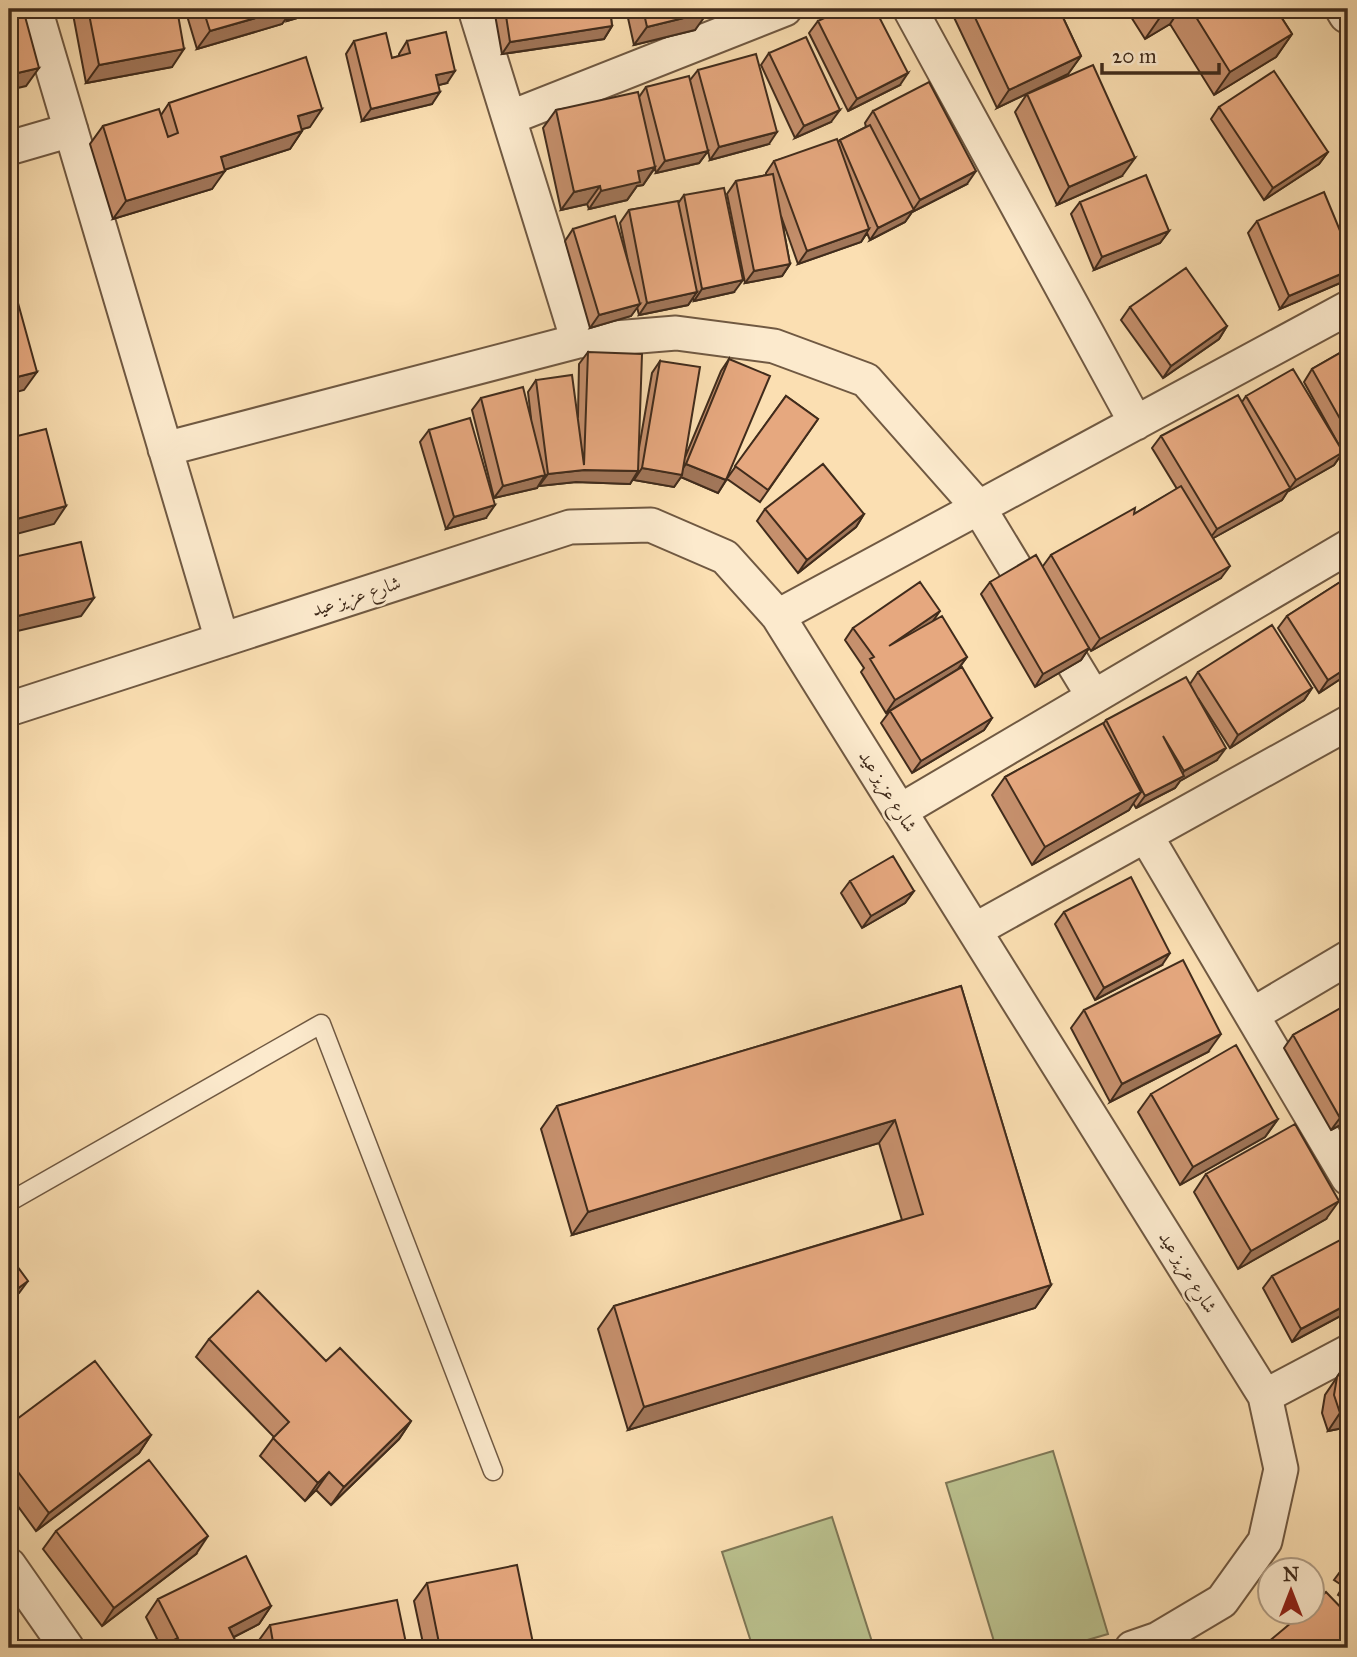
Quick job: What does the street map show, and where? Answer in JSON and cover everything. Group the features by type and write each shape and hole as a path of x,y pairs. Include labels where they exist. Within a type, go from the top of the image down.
{"street":[{"path":"35,9 222,640"},
{"path":"475,9 578,341"},
{"path":"509,118 746,16 785,9"},
{"path":"910,9 1136,423"},
{"path":"1345,9 1348,14"},
{"path":"9,148 71,130"},
{"path":"778,616 1348,308"},
{"path":"165,449 578,341 676,333 774,346 866,380 979,508 1093,696"},
{"name":"شارع عزيز عيد","path":"9,709 570,527 651,525 724,557 778,616 1265,1396 1281,1469 1265,1541 1223,1601 1158,1639 1132,1648"},
{"path":"900,811 1348,547"},
{"path":"975,930 1348,723"},
{"path":"1146,836 1252,1015 1338,1140 1348,1178"},
{"path":"1252,1015 1348,958"},
{"path":"1265,1396 1348,1352"},
{"path":"9,1565 67,1648"}],"lane":[{"path":"9,1202 321,1024 493,1471"}],"green space":[{"path":"1053,1451 1108,1634 1060,1648 996,1648 946,1483"},
{"path":"832,1517 874,1648 753,1648 722,1552"}],"building":[{"path":"9,9 23,9 39,68 9,75"},
{"path":"88,9 177,9 184,49 99,65"},
{"path":"203,9 287,9 210,31"},
{"path":"505,9 610,9 612,26 510,42"},
{"path":"643,9 707,9 708,12 647,27"},
{"path":"843,9 875,9 908,73 857,99 818,21"},
{"path":"971,9 1059,9 1081,56 1009,90"},
{"path":"1156,9 1173,9 1161,16"},
{"path":"1191,9 1276,9 1292,34 1230,72"},
{"path":"446,32 455,71 436,75 440,92 371,109 354,41 386,33 392,58 410,53 407,41"},
{"path":"806,37 840,110 804,126 769,53"},
{"path":"756,54 777,132 719,147 698,70"},
{"path":"306,57 322,109 298,116 302,131 221,157 225,171 126,201 103,126 159,109 168,137 178,133 169,103"},
{"path":"1093,65 1135,158 1069,187 1027,94"},
{"path":"1274,71 1328,152 1273,188 1219,107"},
{"path":"689,76 708,151 665,161 646,87"},
{"path":"929,82 976,171 920,200 873,111"},
{"path":"638,92 655,167 638,171 640,182 601,191 600,186 574,192 556,110"},
{"path":"870,125 914,210 878,228 840,140"},
{"path":"837,139 869,229 807,251 774,161"},
{"path":"773,174 790,264 754,271 736,181"},
{"path":"1146,175 1169,231 1102,257 1080,202"},
{"path":"724,188 743,280 702,289 684,195"},
{"path":"1324,192 1348,250 1348,271 1289,296 1257,221"},
{"path":"678,201 697,292 647,303 629,210"},
{"path":"615,216 640,304 599,315 573,229"},
{"path":"9,253 15,272 9,274"},
{"path":"1186,268 1227,326 1171,366 1130,307"},
{"path":"18,303 37,372 9,379 9,305"},
{"path":"1348,350 1348,433 1312,369"},
{"path":"588,352 642,354 638,471 584,470 548,474 536,380 572,375 584,465"},
{"path":"729,359 770,376 726,480 686,464"},
{"path":"660,361 700,367 682,475 642,468"},
{"path":"1293,369 1343,452 1296,480 1246,396"},
{"path":"523,387 545,475 503,486 481,398"},
{"path":"1238,395 1290,488 1217,529 1161,436"},
{"path":"786,396 818,419 768,490 735,466"},
{"path":"470,418 495,505 454,517 429,430"},
{"path":"46,429 66,506 9,521 9,438"},
{"path":"823,464 864,514 807,560 765,509"},
{"path":"1181,486 1230,566 1100,639 1051,555 1135,508 1134,514"},
{"path":"81,542 94,598 9,618 9,558"},
{"path":"1036,555 1089,648 1043,674 990,582"},
{"path":"1348,577 1348,667 1328,680 1287,616"},
{"path":"920,582 940,611 889,646 942,616 967,657 895,700 870,659 874,657 853,628"},
{"path":"1272,625 1312,688 1238,735 1198,672"},
{"path":"962,667 992,718 921,761 890,711"},
{"path":"1186,677 1226,748 1184,771 1163,736 1184,776 1145,796 1106,720"},
{"path":"1103,723 1141,792 1045,847 1005,777"},
{"path":"893,856 914,891 871,916 850,881"},
{"path":"1131,877 1170,953 1104,988 1064,912"},
{"path":"1183,960 1221,1034 1122,1084 1084,1010"},
{"path":"961,986 1051,1285 644,1407 614,1306 923,1214 895,1120 588,1212 557,1106"},
{"path":"1346,1005 1348,1113 1340,1118 1293,1035"},
{"path":"1236,1045 1278,1119 1193,1167 1151,1094"},
{"path":"1295,1124 1339,1201 1251,1251 1206,1174"},
{"path":"1342,1239 1348,1251 1348,1304 1301,1329 1272,1276"},
{"path":"9,1255 28,1281 9,1295"},
{"path":"258,1291 326,1361 340,1348 411,1421 344,1487 329,1472 318,1483 273,1438 289,1422 209,1339"},
{"path":"95,1361 151,1435 49,1513 9,1460 9,1425"},
{"path":"1348,1361 1348,1412 1340,1413 1334,1395 1337,1377"},
{"path":"149,1460 208,1536 114,1608 56,1531"},
{"path":"246,1556 271,1606 229,1628 239,1648 158,1648 178,1638 158,1599"},
{"path":"1348,1561 1348,1592 1342,1589 1347,1580 1339,1574"},
{"path":"517,1565 534,1648 440,1648 427,1583"},
{"path":"1326,1592 1348,1615 1348,1648 1261,1648 1287,1626 1326,1626"},
{"path":"397,1600 407,1648 274,1648 270,1625"}]}
